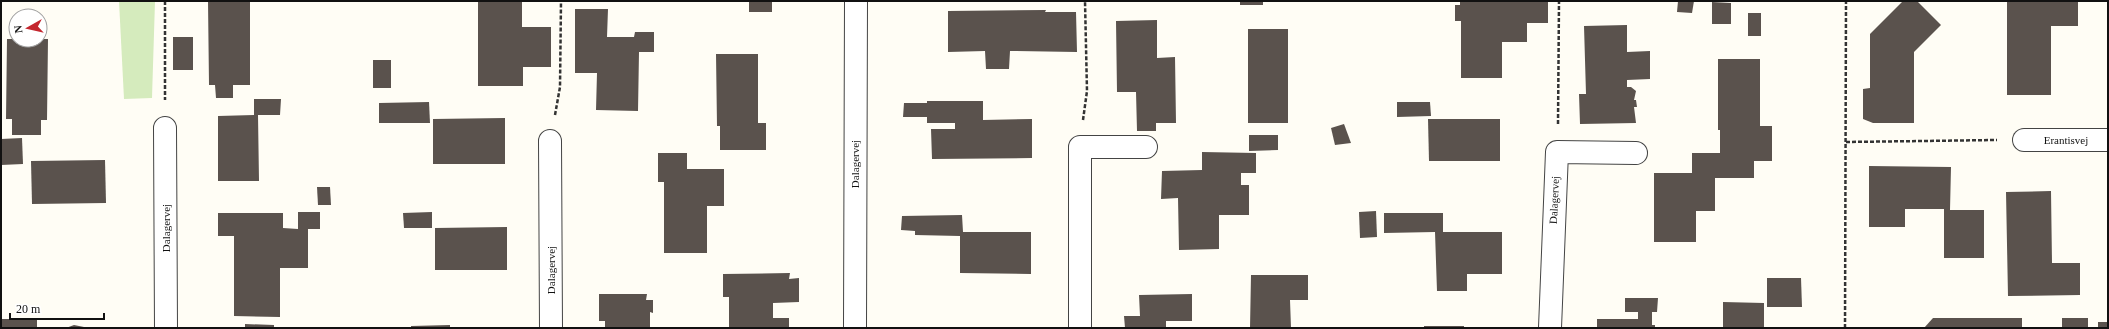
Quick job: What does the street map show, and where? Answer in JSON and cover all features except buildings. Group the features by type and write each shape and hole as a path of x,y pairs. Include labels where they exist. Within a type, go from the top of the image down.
{"street":[{"name":"Dalagervej","path":"855,328 856,1"},
{"name":"Dalagervej","path":"165,128 166,328"},
{"name":"Dalagervej","path":"550,140 551,328"},
{"name":"Erantisvej","path":"2024,140 2108,140"},
{"path":"1080,328 1080,147 1146,147"},
{"name":"Dalagervej","path":"1550,328 1557,152"},
{"path":"1557,152 1636,153"}],"path":[{"path":"164,1 165,128"},
{"path":"550,140 560,87 561,1"},
{"path":"1080,147 1086,91 1085,1"},
{"path":"1557,152 1559,1"},
{"path":"1845,328 1846,1"},
{"path":"1846,142 2024,140"}],"green space":[{"path":"119,1 155,1 152,98 124,99"}]}
